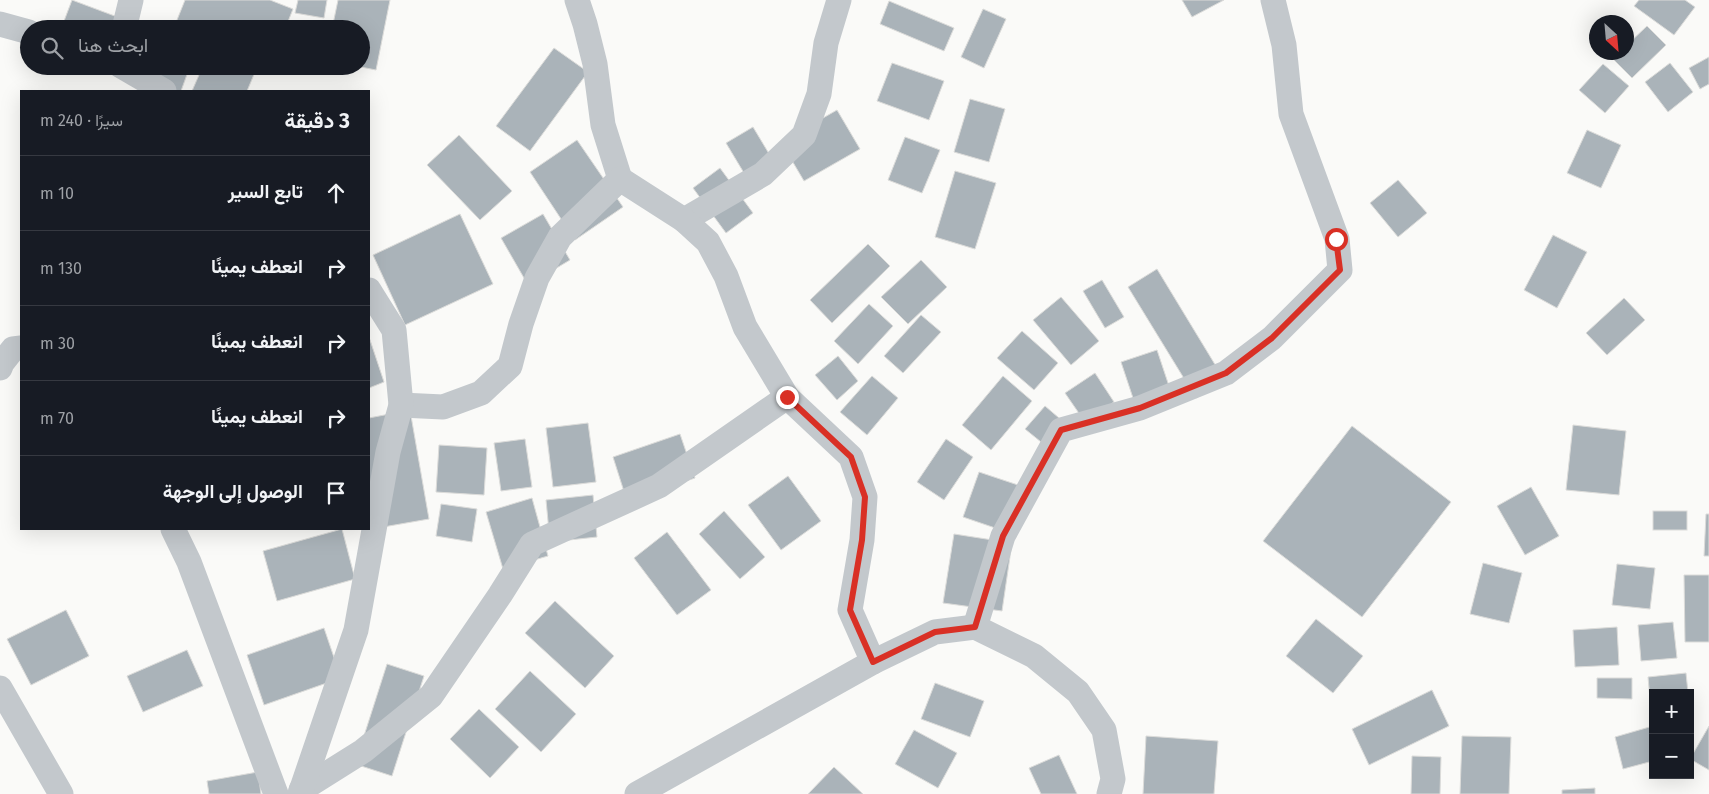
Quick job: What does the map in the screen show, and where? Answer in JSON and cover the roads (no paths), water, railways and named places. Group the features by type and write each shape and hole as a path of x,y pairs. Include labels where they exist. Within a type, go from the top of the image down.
{"street":[{"path":"126,20 131,0"},
{"path":"577,0 595,64 603,125 620,179 684,220 708,242 726,276 745,327 787,397 851,457 865,497 862,540 850,610 873,662"},
{"path":"585,24 591,0"},
{"path":"684,220 763,174 804,135 819,94 826,43 840,0"},
{"path":"975,627 1003,536 1061,430 1140,408 1226,373 1272,338 1340,270 1336,239 1291,114 1284,45 1273,0"},
{"path":"0,24 20,30"},
{"path":"136,75 162,90"},
{"path":"402,406 443,407 482,393 510,366 521,324 537,278 560,237 620,179"},
{"path":"301,792 356,630 388,452 402,406 394,330 370,292"},
{"path":"0,368 2,362 13,349 20,348"},
{"path":"301,792 363,751 431,696 500,595 532,544 659,486 787,397"},
{"path":"173,530 189,562 276,794"},
{"path":"637,794 873,662 935,632 975,627 1034,656 1078,692 1104,730 1113,779 1109,794"},
{"path":"0,688 61,794"}]}
